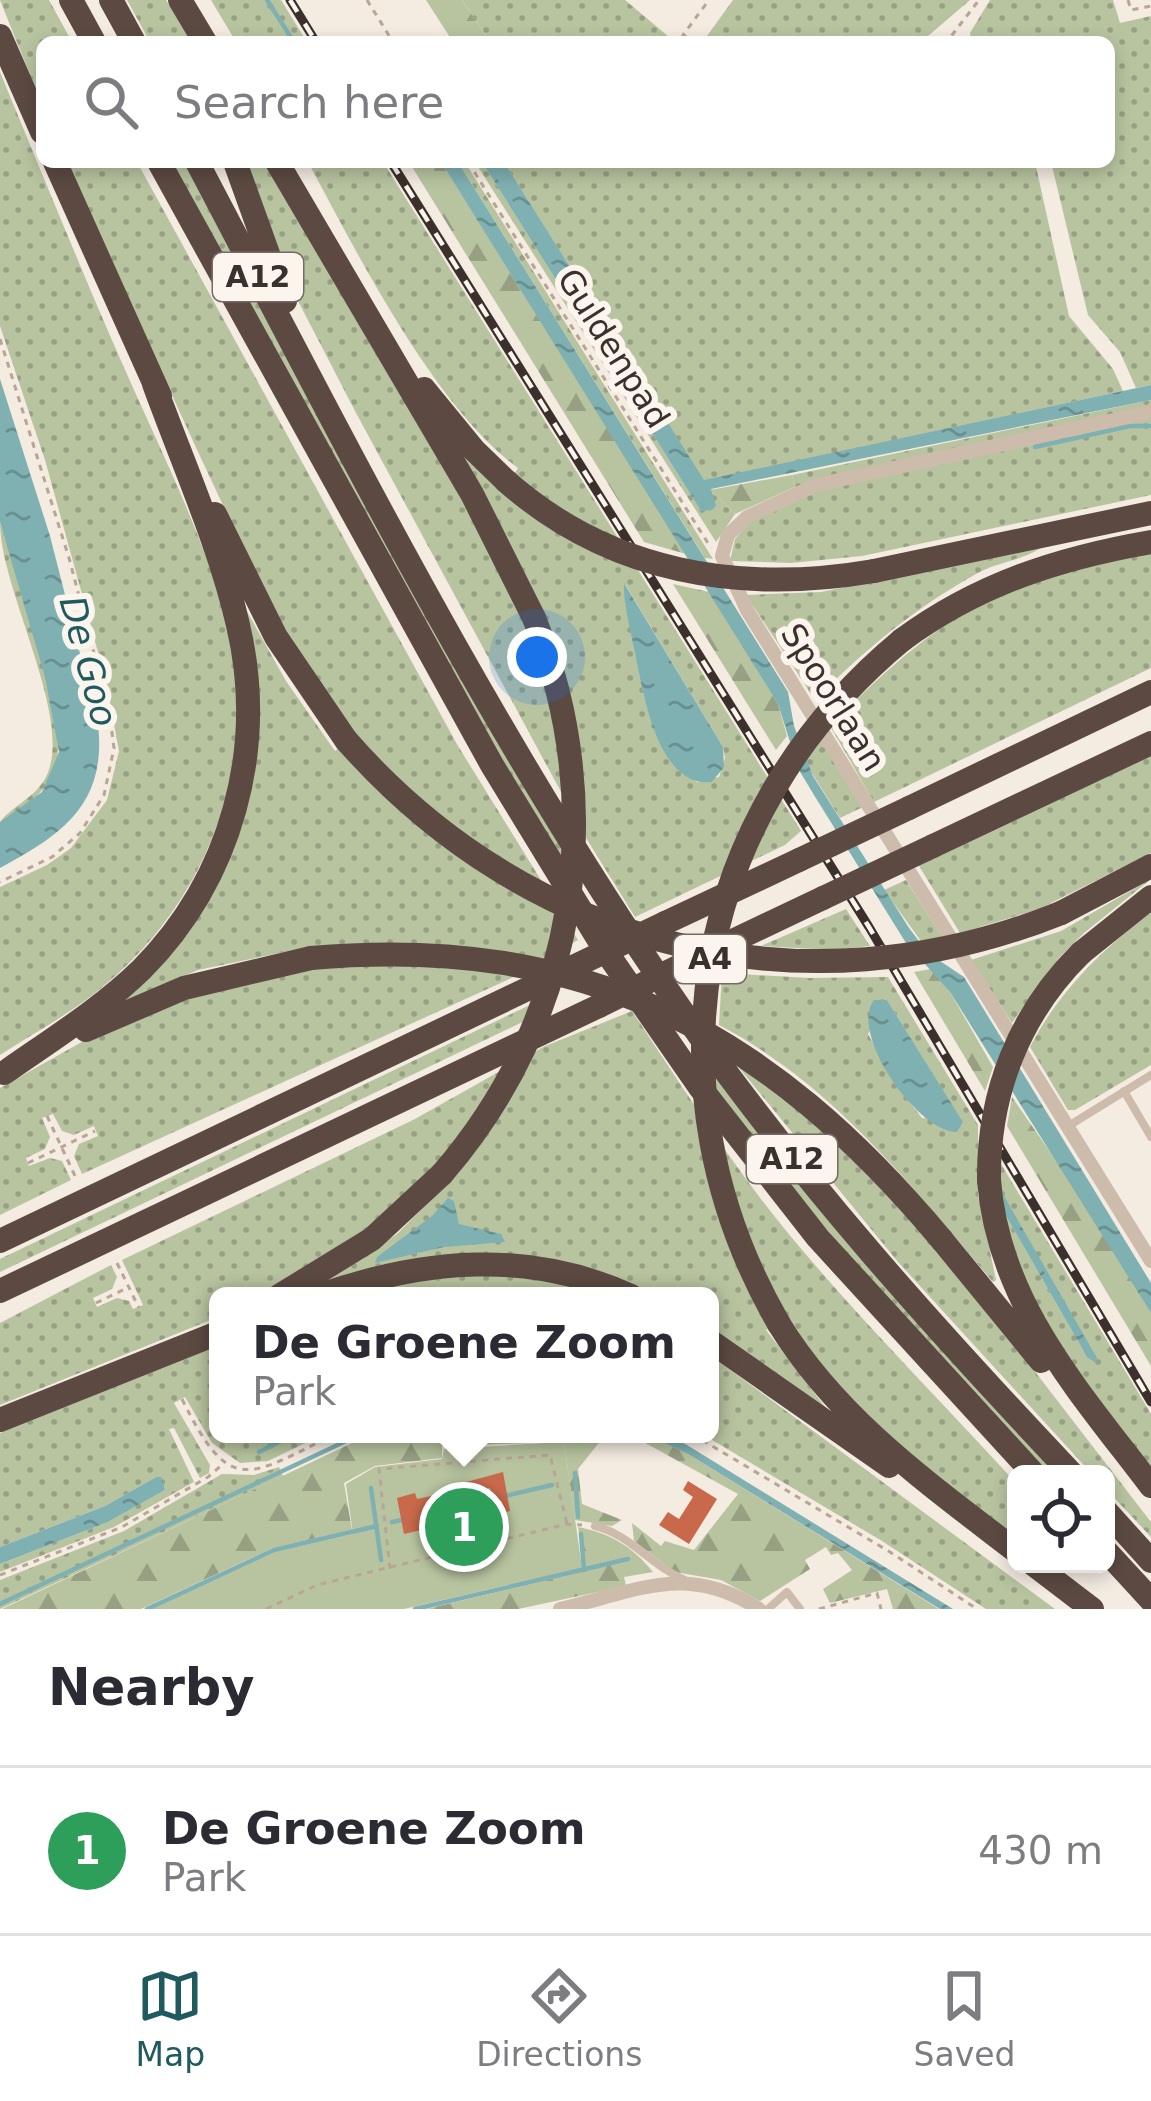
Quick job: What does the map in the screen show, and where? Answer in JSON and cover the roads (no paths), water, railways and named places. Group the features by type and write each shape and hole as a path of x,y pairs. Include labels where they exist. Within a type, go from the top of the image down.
{"highway":[{"path":"71,0 91,36"},
{"path":"111,0 131,36"},
{"path":"179,0 202,36"},
{"path":"199,0 205,36"},
{"path":"0,36 36,119"},
{"name":"A12","path":"58,168 154,384 276,637 346,740 427,821 502,874 579,913 661,941 762,959 871,960 968,944 1061,913 1151,866"},
{"name":"A12","path":"162,168 491,765 615,966 710,1100 818,1238 1025,1465"},
{"name":"A12","path":"200,168 318,392 554,813 676,1002 839,1218 1064,1465"},
{"name":"A12","path":"237,168 318,392"},
{"path":"281,168 498,542 534,618 558,689 572,760 576,836 569,910 554,976 526,1049 493,1107 442,1174 372,1239 294,1287"},
{"path":"383,338 474,450 506,481 578,532 670,569 751,582 811,580 1151,513"},
{"name":"A12","path":"2,1074 114,993 166,943 215,864 241,788 249,723 243,645 230,595 154,384"},
{"name":"A4","path":"1007,1544 848,1412 779,1324 748,1267 710,1140 702,1057 710,961 731,879 772,790 829,710 902,640 994,584 1039,567 1151,542"},
{"name":"A4","path":"0,1241 1151,692"},
{"name":"A4","path":"0,1295 1151,743"},
{"name":"A12","path":"1149,1483 1033,1325 1005,1266 991,1205 989,1149 1002,1080 1032,1014 1081,953 1151,897"},
{"name":"A12","path":"2,1074 105,1020 168,994 234,973 311,958 420,953 534,968 648,1004 746,1056 819,1110 872,1161 1149,1483"},
{"path":"348,1287 405,1270 481,1262 567,1273 606,1287"},
{"path":"0,1420 209,1333"},
{"name":"A4","path":"719,1347 859,1448 958,1507"},
{"path":"1115,1520 1151,1561"},
{"path":"1115,1561 1151,1600"},
{"path":"1046,1573 1092,1609"}],"street":[{"name":"Spoorlaan","path":"1151,412 815,485 747,517 728,535 722,556 747,610 1151,1261"},
{"path":"560,1609 684,1580 734,1593 759,1609"}],"lane":[{"path":"1101,523 1106,550"},
{"path":"1070,1125 1151,1075"},
{"path":"1124,1091 1151,1136"},
{"path":"595,1526 619,1531 658,1568 684,1580"},
{"path":"768,1609 787,1592 800,1609"}],"water":[{"path":"445,168 462,168 788,692 794,726 813,776 909,928 928,953 964,977 1151,1283 1151,1313 950,992 906,943 814,795 799,770 778,704"},
{"path":"486,168 508,168 704,480 1151,385 1151,400 711,489 716,506 701,511"},
{"path":"0,379 50,536 98,724 99,752 88,796 76,813 61,829 0,868 0,822 42,792 59,752 45,677 0,522"},
{"path":"624,583 723,747 724,767 712,782 693,780 677,769 655,732"},
{"path":"874,1000 887,1000 963,1122 957,1132 924,1116 891,1079 871,1035 869,1015"},
{"path":"1000,1189 1096,1363 1087,1357 1001,1207"},
{"path":"448,1198 454,1201 459,1224 501,1234 505,1242 444,1247 375,1263 377,1257 432,1216"},
{"path":"664,1443 687,1445 953,1609 940,1609"},
{"path":"161,1477 165,1490 108,1522 0,1564 0,1547 105,1506"}],"waterway":[{"path":"267,0 290,36"},
{"path":"1035,447 1130,426 1151,426"},
{"path":"259,1452 277,1443"},
{"path":"0,1604 342,1443"},
{"path":"575,1473 578,1517"},
{"path":"505,1496 552,1485"},
{"path":"371,1488 381,1560"},
{"path":"429,1514 494,1498"},
{"path":"392,1522 406,1519"},
{"path":"147,1609 274,1550 377,1526"},
{"path":"581,1534 584,1570"},
{"path":"415,1609 628,1559"}],"railway":[{"path":"290,0 312,36"},
{"path":"395,168 869,927 1151,1402"}],"place":[{"name":"De Groene Zoom","path":"464,1527"}],"water label":[{"name":"De Goo","path":"89,661"}]}
